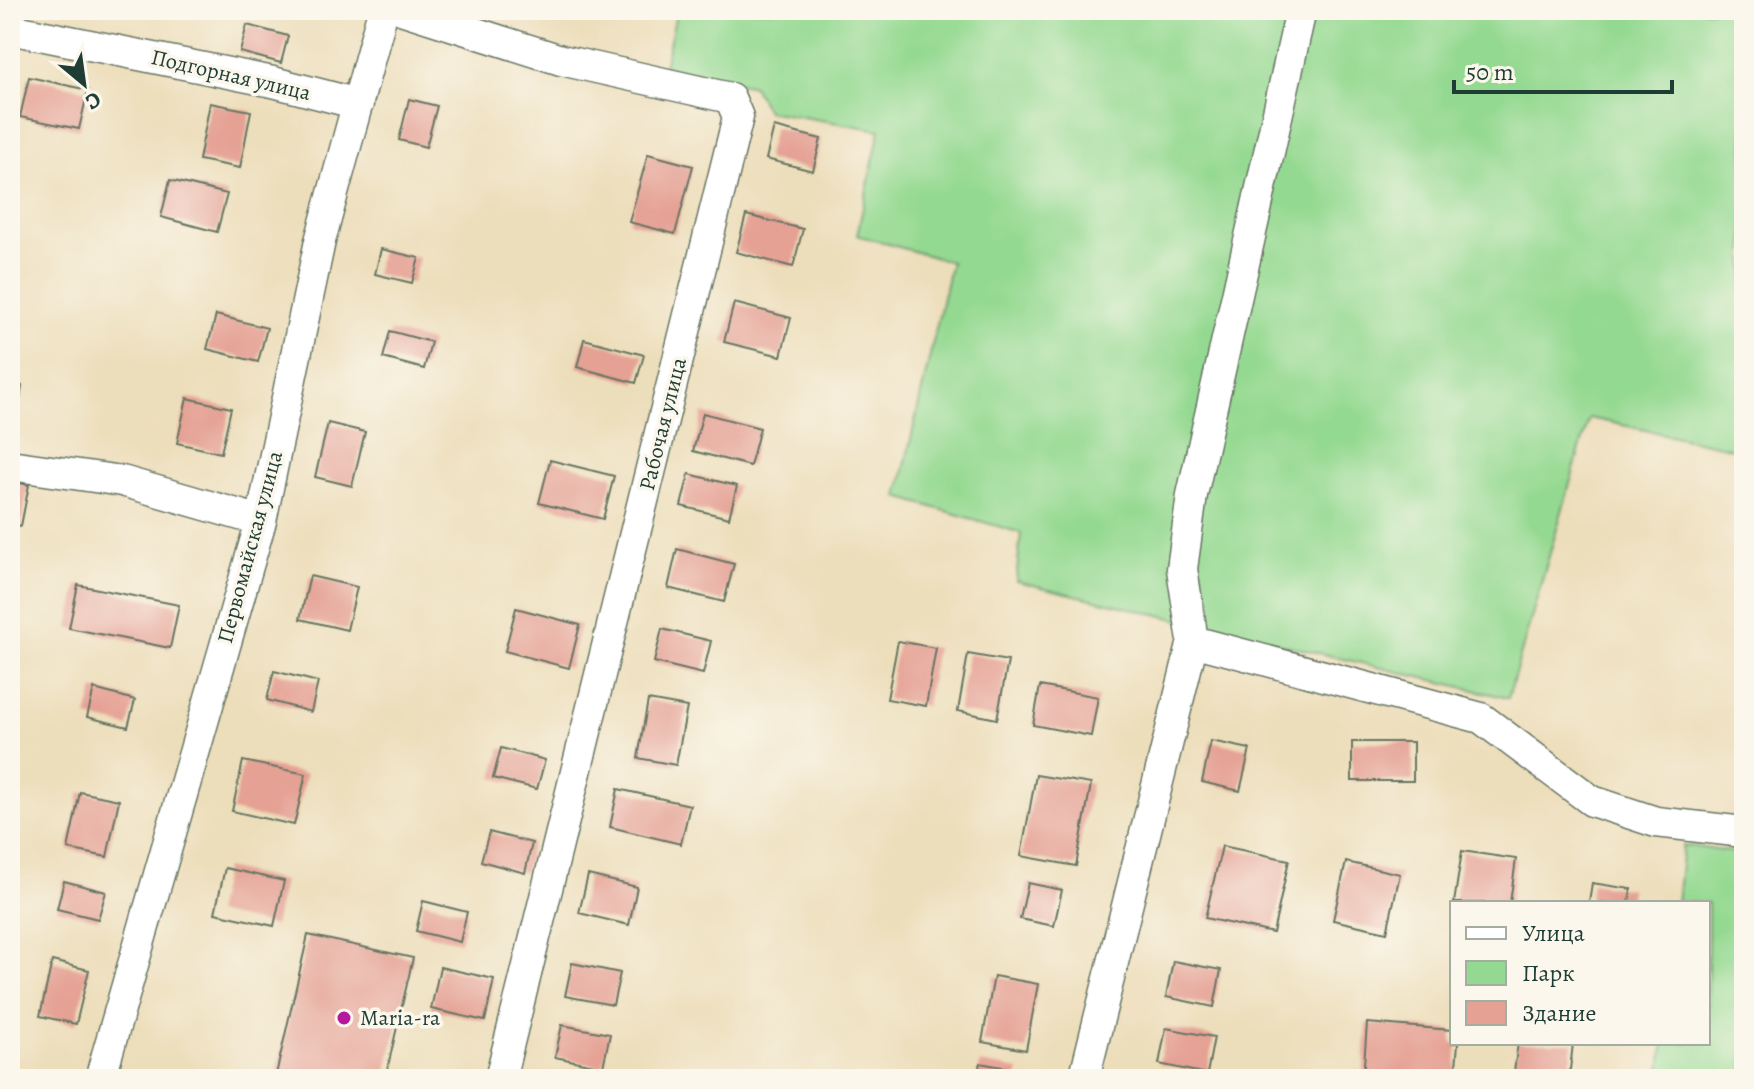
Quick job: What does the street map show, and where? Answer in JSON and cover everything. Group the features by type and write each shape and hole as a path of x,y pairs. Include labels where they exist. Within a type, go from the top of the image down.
{"street":[{"name":"Первомайская улица","path":"100,1079 261,521 320,241 383,10"},
{"name":"Рабочая улица","path":"404,10 561,60 730,98 738,117 500,1079"},
{"path":"1084,1079 1193,641 1182,569 1192,495 1301,10"},
{"name":"Подгорная улица","path":"10,29 273,82 358,104"},
{"path":"10,465 122,481 261,521"},
{"path":"1193,641 1481,718 1592,801 1656,822 1744,832"}],"green space":[{"path":"677,10 1744,10 1744,451 1589,418 1508,698 1016,581 1021,533 898,497 951,262 857,235 880,130 767,111 753,86 664,66"},
{"path":"1683,845 1744,854 1744,1079 1660,1079 1664,1045 1710,1045 1710,901 1677,901"}],"building":[{"path":"247,25 288,36 281,63 240,52"},
{"path":"29,77 88,90 79,129 20,117"},
{"path":"409,99 437,106 426,147 399,140"},
{"path":"210,103 251,111 240,168 199,160"},
{"path":"774,127 821,139 813,171 766,159"},
{"path":"648,154 693,166 675,234 629,222"},
{"path":"170,180 227,194 217,232 161,217"},
{"path":"746,215 803,229 793,267 736,252"},
{"path":"381,249 419,258 412,283 375,274"},
{"path":"734,303 791,318 781,356 724,342"},
{"path":"216,315 267,328 258,362 207,349"},
{"path":"390,331 431,342 424,369 383,358"},
{"path":"584,339 644,355 636,383 577,367"},
{"path":"10,385 22,386 14,442 10,441"},
{"path":"187,398 231,408 221,453 177,443"},
{"path":"703,413 760,428 750,466 693,451"},
{"path":"328,423 365,432 352,486 315,477"},
{"path":"550,460 614,476 603,519 539,503"},
{"path":"689,474 737,486 729,518 681,506"},
{"path":"10,481 29,485 21,526 10,524"},
{"path":"677,549 734,564 724,602 668,588"},
{"path":"310,576 357,587 347,630 300,619"},
{"path":"78,585 179,605 170,648 69,628"},
{"path":"516,608 580,625 569,668 505,651"},
{"path":"662,629 711,641 703,674 654,662"},
{"path":"898,641 936,648 926,706 887,699"},
{"path":"968,654 1008,661 997,719 958,711"},
{"path":"274,671 318,682 311,712 267,700"},
{"path":"1040,686 1098,697 1091,736 1033,725"},
{"path":"94,689 135,700 128,727 87,717"},
{"path":"648,700 687,707 676,765 638,758"},
{"path":"1211,741 1250,749 1240,791 1202,782"},
{"path":"1352,742 1413,742 1413,781 1352,781"},
{"path":"501,748 545,760 537,789 493,778"},
{"path":"243,761 306,774 294,825 232,811"},
{"path":"1036,775 1091,784 1076,866 1021,856"},
{"path":"618,789 690,805 681,844 610,827"},
{"path":"80,792 119,800 107,857 68,849"},
{"path":"489,832 532,843 525,873 481,861"},
{"path":"1222,846 1289,860 1273,933 1205,918"},
{"path":"1462,851 1516,859 1510,901 1454,901"},
{"path":"1346,862 1400,874 1387,932 1333,920"},
{"path":"225,868 284,881 274,926 215,913"},
{"path":"588,875 637,887 629,925 579,913"},
{"path":"64,881 106,892 98,919 57,909"},
{"path":"1028,883 1062,890 1054,926 1020,919"},
{"path":"1592,883 1631,889 1629,901 1589,901"},
{"path":"423,901 467,912 460,942 416,931"},
{"name":"Maria-ra","path":"308,935 413,958 385,1079 275,1079"},
{"path":"52,961 89,970 76,1024 40,1016"},
{"path":"1173,961 1221,970 1214,1007 1166,997"},
{"path":"572,963 620,973 613,1005 565,996"},
{"path":"440,967 494,979 485,1021 431,1009"},
{"path":"994,976 1038,984 1026,1050 982,1042"},
{"path":"1367,1023 1450,1030 1450,1045 1458,1045 1455,1079 1363,1079"},
{"path":"562,1025 610,1034 603,1067 555,1057"},
{"path":"1166,1028 1214,1037 1207,1074 1159,1064"},
{"path":"1518,1045 1573,1045 1569,1079 1513,1079"},
{"path":"980,1063 1019,1070 1017,1079 977,1079"}],"place":[{"name":"Maria-ra","path":"344,1018"}]}
